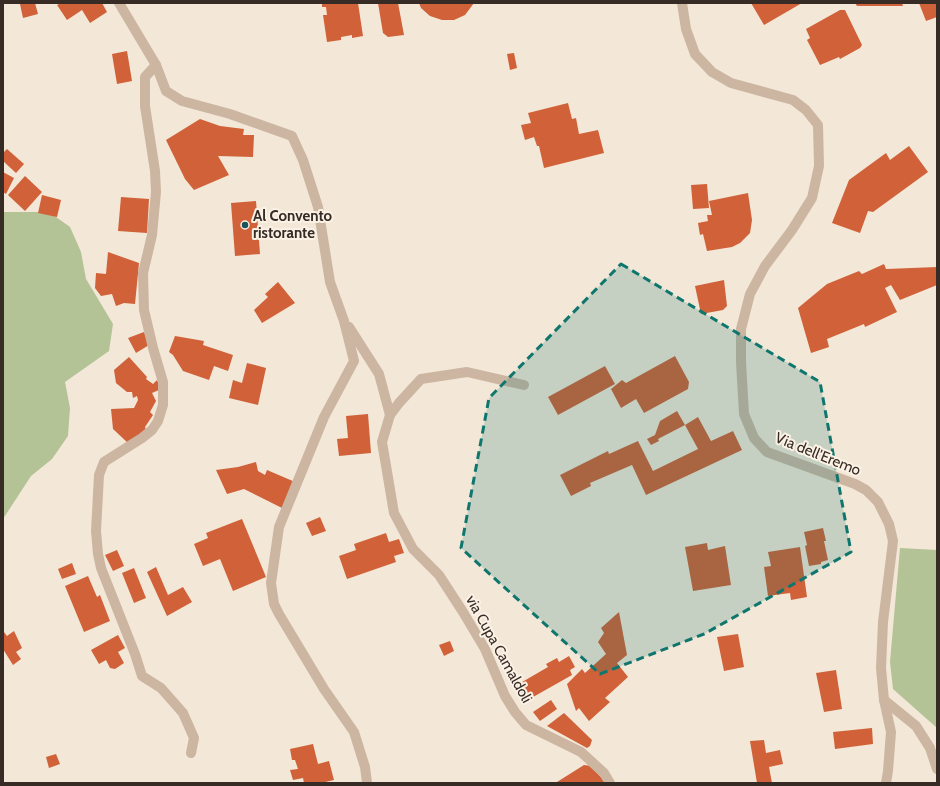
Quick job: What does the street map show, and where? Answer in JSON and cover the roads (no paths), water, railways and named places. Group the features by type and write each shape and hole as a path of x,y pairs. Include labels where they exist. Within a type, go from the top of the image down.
{"street":[{"path":"119,3 156,65 166,91 182,101 230,114 292,136 303,160 318,207 330,282 344,321 354,360 324,417 279,528 271,583 274,604 279,614 324,689 354,732 365,767 367,783"},
{"name":"Via dell'Eremo","path":"682,3 686,29 695,54 712,72 731,83 792,100 806,110 818,125 819,166 812,198 792,230 765,266 750,294 741,329 744,414 754,438 767,452 855,484 866,490 878,502 889,524 893,541 883,622 881,668 884,700 891,732 886,783"},
{"path":"156,65 145,77 145,106 155,171 156,192 152,235 143,273 144,310 163,382 163,405 158,421 152,430 104,462 99,475 96,531 100,568 136,654 142,676 161,688 183,713 194,738 191,753"},
{"path":"344,321 379,374 390,415"},
{"name":"via Cupa Camaldoli","path":"524,385 467,372 421,378 390,415 382,442 394,513 412,549 439,575 463,612 485,649 505,696 515,712 526,725 581,752 604,773 610,783"},
{"path":"884,700 916,726 930,748 937,769"}],"place":[{"name":"Al Convento ristorante","path":"245,225"}]}
